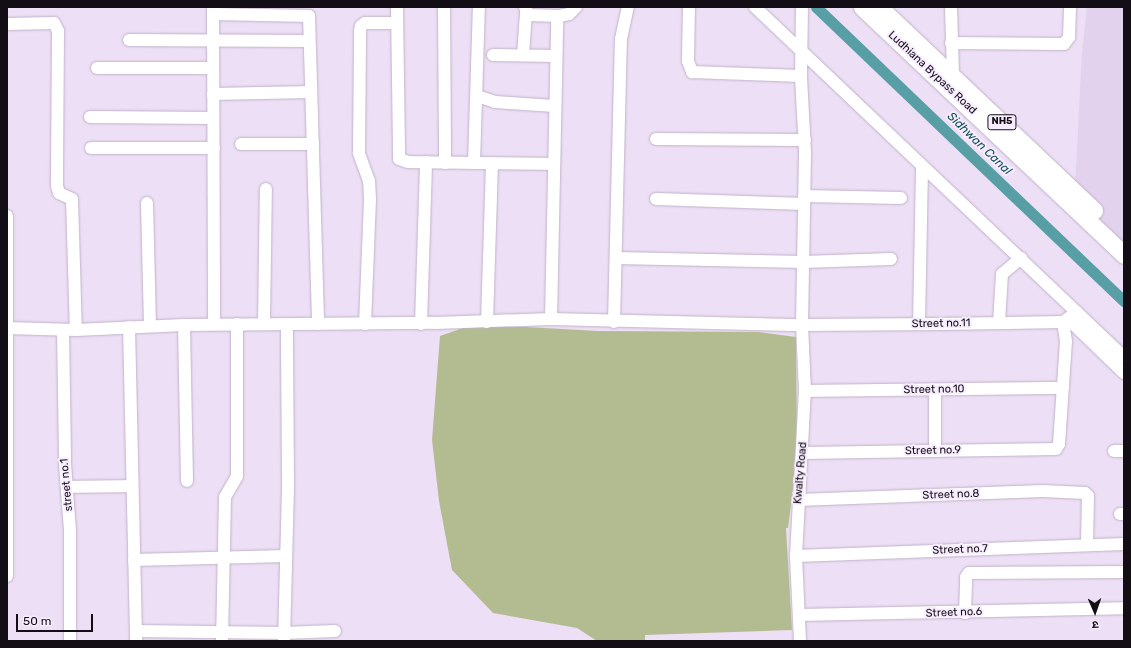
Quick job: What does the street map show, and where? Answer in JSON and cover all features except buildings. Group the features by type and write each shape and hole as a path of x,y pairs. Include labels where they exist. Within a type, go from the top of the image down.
{"highway":[{"name":"Ludhiana Bypass Road","path":"862,7 1124,255"},
{"name":"Ludhiana Bypass Road","path":"879,7 1124,239"}],"street":[{"path":"397,7 398,159 445,163 553,164"},
{"path":"444,7 445,163"},
{"path":"474,163 479,7"},
{"path":"523,55 526,10 559,16 569,14 576,7"},
{"path":"614,322 617,258 621,39 628,7"},
{"path":"689,7 688,61 692,72 801,76"},
{"path":"755,7 802,46 922,166 1021,258 1069,318 1124,373"},
{"name":"Kwalty Road","path":"800,641 796,556 798,500 803,453 805,391 802,325 805,140 801,76 802,7"},
{"path":"951,7 953,76"},
{"path":"951,43 1064,44 1069,37 1070,7"},
{"path":"214,324 213,10 312,12 310,41 318,324"},
{"path":"551,319 555,56 559,16"},
{"path":"7,24 54,22 58,31 57,186 59,192 72,199 76,330"},
{"path":"365,324 370,198 368,181 359,153 360,30 361,26 365,23 398,23"},
{"path":"129,40 310,41"},
{"path":"493,55 555,56"},
{"path":"97,68 213,68"},
{"path":"213,94 311,92"},
{"path":"477,96 495,102 554,106"},
{"path":"90,117 214,118"},
{"path":"656,139 805,140"},
{"path":"242,144 313,144"},
{"path":"91,148 214,148"},
{"path":"421,324 426,162"},
{"path":"487,322 492,163"},
{"path":"919,324 922,166"},
{"path":"264,324 266,188"},
{"path":"656,200 804,200 901,198"},
{"path":"147,203 150,326"},
{"path":"7,216 7,576"},
{"path":"617,258 803,262 890,258"},
{"path":"999,323 1002,274 1021,258"},
{"path":"1069,318 1124,357"},
{"path":"1063,388 1069,318"},
{"name":"Street no.11","path":"8,328 76,330 184,324 421,324 551,319 614,322 802,325 919,324 999,323 1069,318"},
{"path":"184,324 187,481"},
{"path":"222,637 223,556 226,494 238,476 237,324"},
{"path":"284,637 286,556 287,324"},
{"path":"129,327 131,486 136,636 284,637 335,630"},
{"name":"street no.1","path":"63,330 65,464 68,487 70,531 70,641"},
{"name":"Street no.10","path":"805,391 1063,388"},
{"name":"Street no.9","path":"803,453 1052,450 1059,444 1063,388"},
{"path":"935,390 935,451"},
{"path":"68,487 131,486"},
{"name":"Street no.8","path":"798,500 1043,491 1087,494 1087,545"},
{"name":"Street no.7","path":"796,556 1124,544"},
{"path":"134,560 223,556 286,556"},
{"path":"965,613 966,577 969,573 1124,572"},
{"name":"Street no.6","path":"799,615 965,613 1124,608"}],"shaded area":[{"path":"1087,7 1124,7 1124,251 1074,206 1082,53"}],"green space":[{"path":"508,326 598,331 758,332 796,337 797,457 788,528 786,528 792,630 645,635 645,641 597,641 577,628 493,613 452,570 439,501 432,440 440,336 463,328"}],"waterway":[{"name":"Sidhwan Canal","path":"816,7 1124,301"}]}
